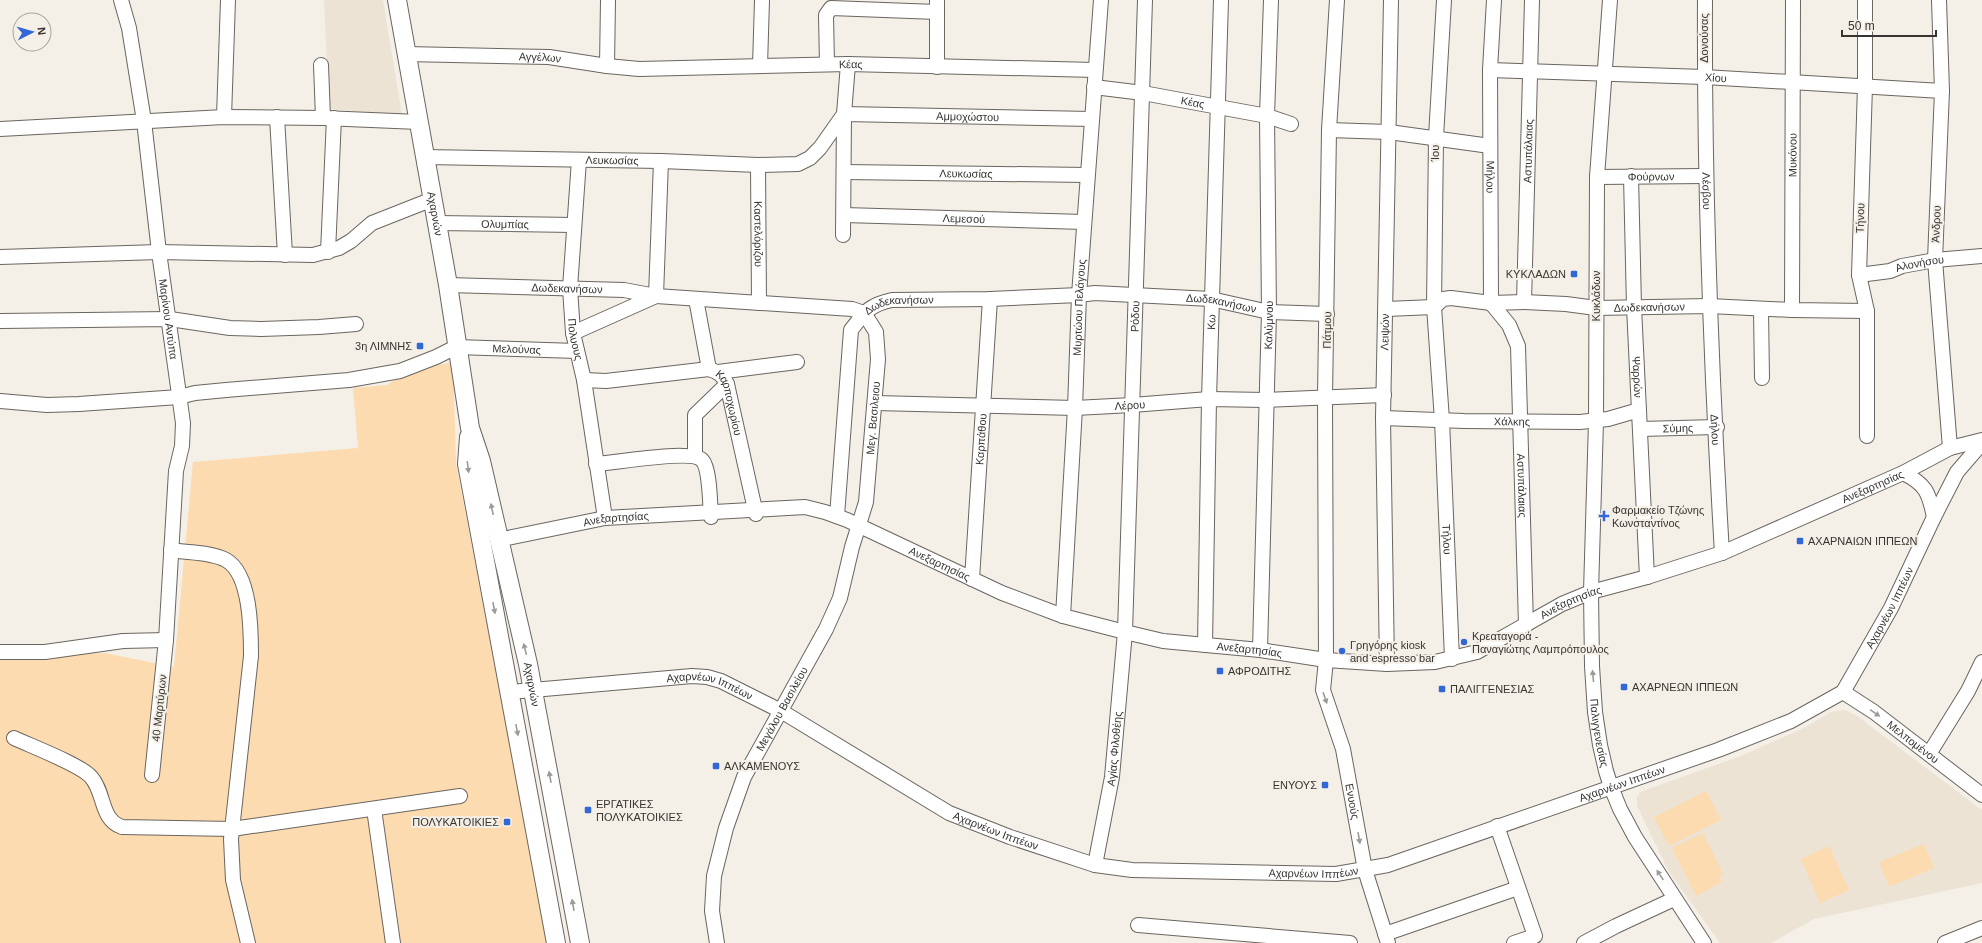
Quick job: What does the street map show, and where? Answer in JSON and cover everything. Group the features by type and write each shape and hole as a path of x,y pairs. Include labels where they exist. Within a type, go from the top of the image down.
{"main road":[{"name":"Αχαρνών","path":"397,0 448,285 456,347 470,428 481,461 498,540 534,690 580,943"},
{"name":"Αχαρνών","path":"470,428 467,464 556,943"}],"street":[{"name":"Μαρίνου Αντύπα","path":"121,0 129,28 144,121 183,423 183,437 176,471 166,640"},
{"path":"224,117 228,0"},
{"path":"607,66 608,0"},
{"path":"760,66 762,0"},
{"name":"Μυρτώου Πελάγους","path":"1062,616 1075,408 1079,295 1101,0"},
{"name":"Ρόδου","path":"1125,632 1145,0"},
{"name":"Κω","path":"1205,645 1208,399 1221,0"},
{"name":"Καλύμνου","path":"1260,650 1269,312 1267,116 1271,0"},
{"name":"Πάτμου","path":"1326,660 1325,398 1329,130 1337,0"},
{"name":"Λειψών","path":"1387,664 1383,418 1391,0"},
{"name":"Ίου","path":"1442,420 1434,307 1436,137 1444,0"},
{"name":"Μήλου","path":"1491,303 1490,70 1494,0"},
{"name":"Αστυπάλαιας","path":"1524,302 1532,0"},
{"name":"Κυκλάδων","path":"1591,592 1596,421 1596,177 1610,0"},
{"name":"Δονούσας","path":"1704,77 1705,0"},
{"name":"Μυκόνου","path":"1792,310 1793,0"},
{"name":"Τήνου","path":"1865,0 1865,86 1859,275 1867,311 1867,436"},
{"name":"Άνδρου","path":"1939,0 1942,91 1935,260 1950,448"},
{"path":"827,64 826,15 831,8 937,6 937,67"},
{"name":"Αγγέλων","path":"406,54 549,57 607,66"},
{"path":"843,235 844,114 848,64"},
{"name":"Κέας","path":"607,66 639,69 848,64 1095,70"},
{"path":"321,65 329,118 328,252"},
{"name":"Χίου","path":"1490,70 1704,77 1942,91"},
{"name":"Λέσβου","path":"1704,77 1709,306"},
{"name":"Κέας","path":"1094,88 1143,93 1267,116 1291,124"},
{"name":"Αμμοχώστου","path":"844,114 1091,119"},
{"name":"Λευκωσίας","path":"425,157 661,161 758,165 798,164 810,158 820,148 844,114"},
{"path":"0,129 224,117 329,118 419,122"},
{"path":"277,117 285,255"},
{"path":"1329,130 1389,132 1436,137 1490,146"},
{"name":"Πολυους","path":"579,160 570,288 573,333 584,380 605,518"},
{"path":"573,333 656,296 661,161"},
{"name":"Καστελόριζου","path":"758,165 759,303"},
{"name":"Λευκωσίας","path":"844,172 1087,175"},
{"name":"Ψαρρών","path":"1631,176 1634,307 1638,363 1647,577"},
{"name":"Φούρνων","path":"1596,177 1705,176"},
{"path":"0,257 160,252 313,255 328,252 351,241 372,223 433,199"},
{"name":"Λεμεσού","path":"844,215 1084,222"},
{"name":"Ολυμπίας","path":"437,223 574,225"},
{"name":"Αλονήσου","path":"1859,275 1890,271 1902,266 1935,260 1982,256"},
{"name":"Δωδεκανήσων","path":"448,285 624,290 656,296 852,309 864,313 876,303 892,300 990,299 1095,293 1211,299 1269,312 1327,314"},
{"name":"Καρποχωρίου","path":"696,298 713,371 724,377 727,384 755,512"},
{"name":"Δωδεκανήσων","path":"1386,310 1434,307 1443,299 1451,298 1491,303 1524,302 1596,308 1709,306 1792,310 1867,311"},
{"name":"Καρπάθου","path":"972,579 990,299"},
{"name":"Αστυπάλαιας","path":"1491,303 1509,325 1518,346 1526,625"},
{"name":"Δήλου","path":"1709,306 1722,553"},
{"path":"1761,309 1762,378"},
{"path":"837,516 851,330 864,313"},
{"name":"Μεγ. Βασιλειου","path":"860,526 866,502 878,359 876,332 864,313"},
{"path":"0,321 170,319 230,328 311,328 356,324"},
{"path":"0,401 47,405 179,398 195,393 349,380 384,375 436,357 456,347"},
{"name":"Μελούνας","path":"456,347 577,351"},
{"path":"584,380 606,381 797,362"},
{"path":"695,456 695,415 727,384"},
{"name":"Λέρου","path":"875,403 1075,408 1208,399 1266,400 1384,395"},
{"name":"Χάλκης","path":"1383,418 1596,421 1608,420 1639,410"},
{"name":"Τήλου","path":"1442,420 1452,659"},
{"name":"Σύμης","path":"1640,429 1716,427"},
{"name":"Ανεξαρτησίας","path":"498,540 605,518 755,512 804,507 837,516 1002,593 1062,616 1125,632 1163,641 1260,650 1326,660 1387,664 1435,662 1477,652 1562,604 1591,592 1647,577 1722,553 1903,473 1950,448 1982,440"},
{"name":"Αχαρνέων Ιππέων","path":"510,692 692,676 707,677 721,680 780,711 949,813 1010,837 1095,865 1132,870 1336,874 1365,870 1388,865 1718,750 1791,722 1843,692 1891,608 1957,472 1982,443"},
{"path":"596,464 679,455 695,456 702,460 706,469 711,514"},
{"path":"1903,473 1916,479 1929,493 1934,517"},
{"name":"Μεγάλου Βασιλείου","path":"717,943 712,911 714,876 726,828 744,777 826,629 840,598 852,547 860,526"},
{"path":"171,550 215,556 227,561 236,571 243,585 248,603 251,628 251,656 231,839 233,880 248,943"},
{"name":"Παλιγγενεσίας","path":"1591,592 1592,666 1596,712 1600,745 1611,787 1635,837 1704,943"},
{"name":"Αγίας Φιλοθέης","path":"1095,865 1112,777 1125,632"},
{"path":"0,652 45,652 123,641 166,640"},
{"name":"40 Μαρτύρων","path":"152,775 166,640"},
{"name":"Ενυούς","path":"1326,660 1322,690 1343,749 1365,870 1386,939"},
{"path":"1929,754 1968,691 1982,662"},
{"name":"Μελπομένου","path":"1843,692 1874,712 1982,795"},
{"path":"14,738 84,770 92,777 108,818 115,825 122,827 232,829 460,796"},
{"path":"374,809 393,943"},
{"path":"1497,826 1535,936 1514,943"},
{"path":"1386,939 1518,888"},
{"path":"1584,943 1616,926 1674,899"},
{"path":"1138,925 1350,943"},
{"path":"1952,942 1982,928"}],"shaded area":[{"path":"324,0 383,0 402,115 329,109"},
{"path":"453,362 456,464 548,943 0,943 0,656 105,653 174,667 193,462 358,448 353,388 387,385 409,371"},
{"path":"1845,710 1857,716 1982,810 1982,883 1814,919 1771,943 1720,943 1669,872 1637,806 1637,798 1640,792 1741,756 1806,727 1831,712"},
{"path":"1706,791 1721,820 1669,846 1654,817"},
{"path":"1703,833 1723,874 1719,876 1722,882 1696,896 1672,848"},
{"path":"1924,844 1934,868 1889,887 1879,862"},
{"path":"1829,846 1849,890 1820,903 1801,859"}],"place":[{"name":"ΚΥΚΛΑΔΩΝ","path":"1574,274"},
{"name":"3η ΛΙΜΝΗΣ","path":"420,346"},
{"name":"Φαρμακείο Τζώνης Κωνσταντίνος","path":"1604,516"},
{"name":"ΑΧΑΡΝΑΙΩΝ ΙΠΠΕΩΝ","path":"1800,541"},
{"name":"Κρεαταγορά - Παναγιώτης Λαμπρόπουλος","path":"1464,642"},
{"name":"Γρηγόρης kiosk and espresso bar","path":"1342,651"},
{"name":"ΑΦΡΟΔΙΤΗΣ","path":"1220,671"},
{"name":"ΑΧΑΡΝΕΩΝ ΙΠΠΕΩΝ","path":"1624,687"},
{"name":"ΠΑΛΙΓΓΕΝΕΣΙΑΣ","path":"1442,689"},
{"name":"ΑΛΚΑΜΕΝΟΥΣ","path":"716,766"},
{"name":"ΕΝΥΟΥΣ","path":"1325,785"},
{"name":"ΕΡΓΑΤΙΚΕΣ ΠΟΛΥΚΑΤΟΙΚΙΕΣ","path":"588,810"},
{"name":"ΠΟΛΥΚΑΤΟΙΚΙΕΣ","path":"507,822"}]}
